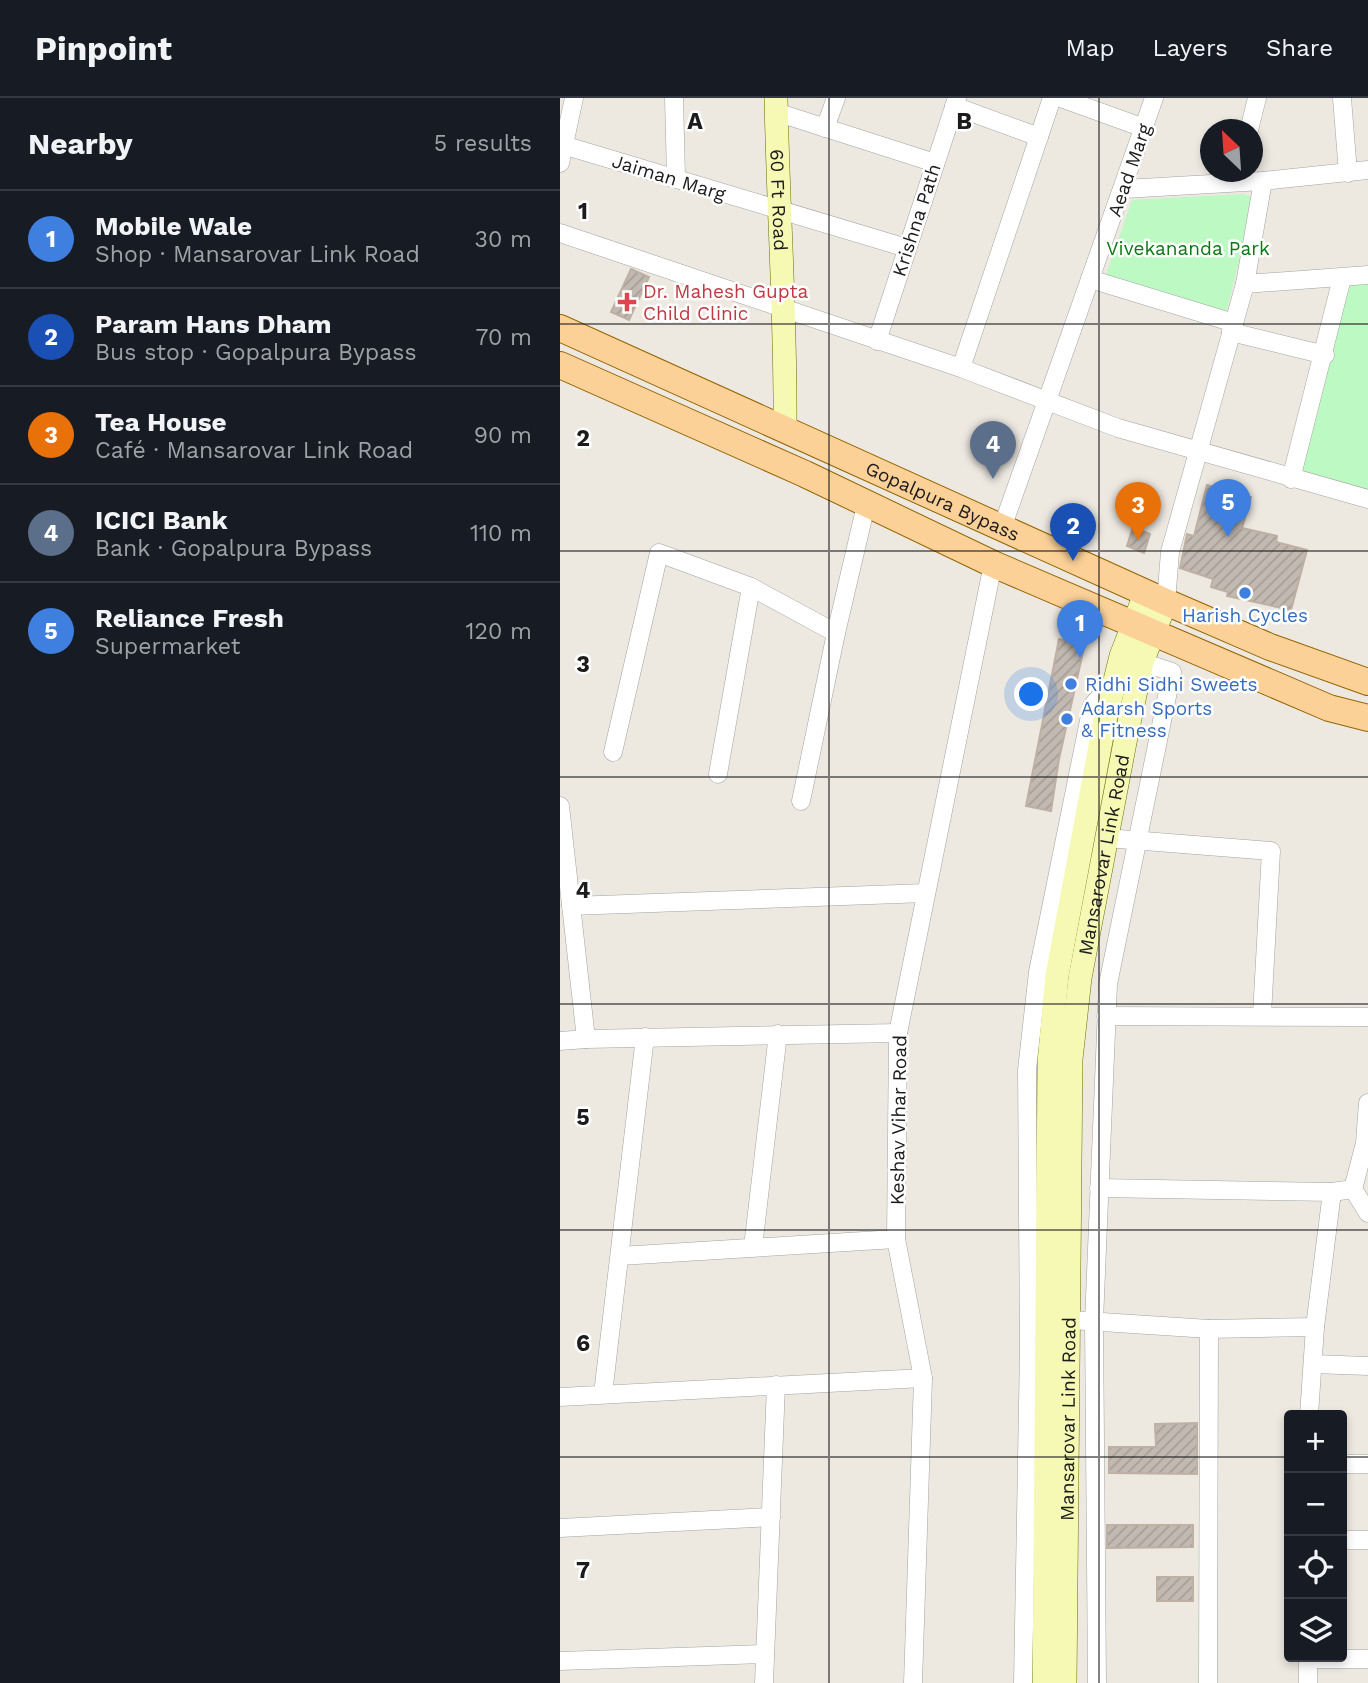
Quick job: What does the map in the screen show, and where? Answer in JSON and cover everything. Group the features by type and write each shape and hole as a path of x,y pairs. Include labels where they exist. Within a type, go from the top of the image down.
{"main road":[{"name":"Gopalpura Bypass","path":"560,328 1270,647 1368,682"},
{"name":"Gopalpura Bypass","path":"560,365 993,564 1329,708 1368,718"}],"street":[{"path":"561,151 574,98"},
{"path":"674,98 676,177"},
{"path":"825,128 836,98"},
{"path":"961,368 1052,98"},
{"path":"1061,98 1144,128"},
{"name":"Aead Marg","path":"1002,528 1154,98"},
{"path":"1252,119 1257,98"},
{"path":"1342,98 1348,173"},
{"path":"956,102 1039,137"},
{"name":"Krishna Path","path":"877,341 956,102"},
{"path":"776,105 825,128 935,163"},
{"name":"60 Ft Road","path":"776,105 778,212 786,311 785,428"},
{"name":"Jaiman Marg","path":"561,151 676,177 778,212 907,248"},
{"path":"1263,181 1368,170"},
{"path":"1124,189 1200,181"},
{"name":"Mansarovar Link Road","path":"1065,1683 1057,1481 1038,1350 1049,1062 1058,975 1104,725 1116,677 1143,629 1170,552 1245,284 1263,182"},
{"path":"560,233 961,368 1118,428 1368,499"},
{"path":"1245,284 1368,275"},
{"path":"1292,479 1342,278"},
{"path":"1090,279 1233,328 1325,355"},
{"path":"800,802 866,505"},
{"path":"613,752 659,553 751,587 836,633"},
{"name":"Keshav Vihar Road","path":"913,1683 923,1378 896,1239 898,1032 993,564"},
{"path":"718,774 751,587"},
{"name":"Mansarovar Link Road","path":"1044,1683 1071,1320 1071,1059 1058,975 1106,838 1142,662 1143,629"},
{"path":"1097,1683 1094,1321 1108,984 1172,672 1142,662"},
{"path":"560,806 586,1039"},
{"path":"1106,838 1271,851 1262,1015"},
{"path":"571,906 926,893"},
{"path":"1058,975 1108,984"},
{"path":"1106,1016 1368,1017"},
{"path":"560,1041 898,1032"},
{"path":"753,1247 778,1034"},
{"path":"603,1394 645,1037"},
{"path":"1368,1103 1365,1143 1353,1189 1368,1213"},
{"path":"1099,1188 1332,1192 1353,1189"},
{"path":"1309,1410 1315,1327 1332,1192"},
{"path":"620,1256 896,1239"},
{"path":"1071,1320 1209,1329 1315,1327"},
{"path":"1209,1329 1209,1683"},
{"path":"1023,1683 1038,1350"},
{"path":"1312,1364 1368,1366"},
{"path":"560,1397 923,1378"},
{"path":"764,1683 776,1385"},
{"path":"1347,1464 1368,1464"},
{"path":"560,1528 771,1517"},
{"path":"1347,1540 1368,1540"},
{"path":"560,1661 765,1654"},
{"path":"1347,1659 1368,1659"},
{"path":"1308,1662 1308,1683"}],"green space":[{"name":"Vivekananda Park","path":"1243,194 1254,198 1226,314 1106,275 1132,200"},
{"path":"1368,283 1368,491 1300,474 1348,285"}],"building":[{"path":"631,269 649,277 629,320 611,312"},
{"path":"1207,485 1251,497 1242,528 1277,536 1276,542 1307,550 1291,610 1227,596 1228,592 1211,587 1213,579 1180,568 1187,534 1194,536"},
{"path":"1133,527 1150,534 1144,553 1127,546"},
{"path":"1059,639 1081,643 1084,648 1059,759 1051,811 1026,806"},
{"path":"1197,1423 1197,1474 1109,1473 1109,1447 1156,1447 1155,1424"},
{"path":"1107,1525 1193,1525 1193,1547 1107,1548"},
{"path":"1157,1577 1193,1577 1193,1601 1157,1601"}],"place":[{"name":"Dr. Mahesh Gupta Child Clinic","path":"627,302"},
{"name":"ICICI Bank","path":"993,479"},
{"name":"Reliance Fresh","path":"1228,537"},
{"name":"Tea House","path":"1138,540"},
{"name":"Param Hans Dham","path":"1073,561"},
{"name":"Harish Cycles","path":"1245,593"},
{"name":"Mobile Wale","path":"1080,658"},
{"name":"Ridhi Sidhi Sweets","path":"1071,684"},
{"name":"Adarsh Sports & Fitness","path":"1067,719"}]}
